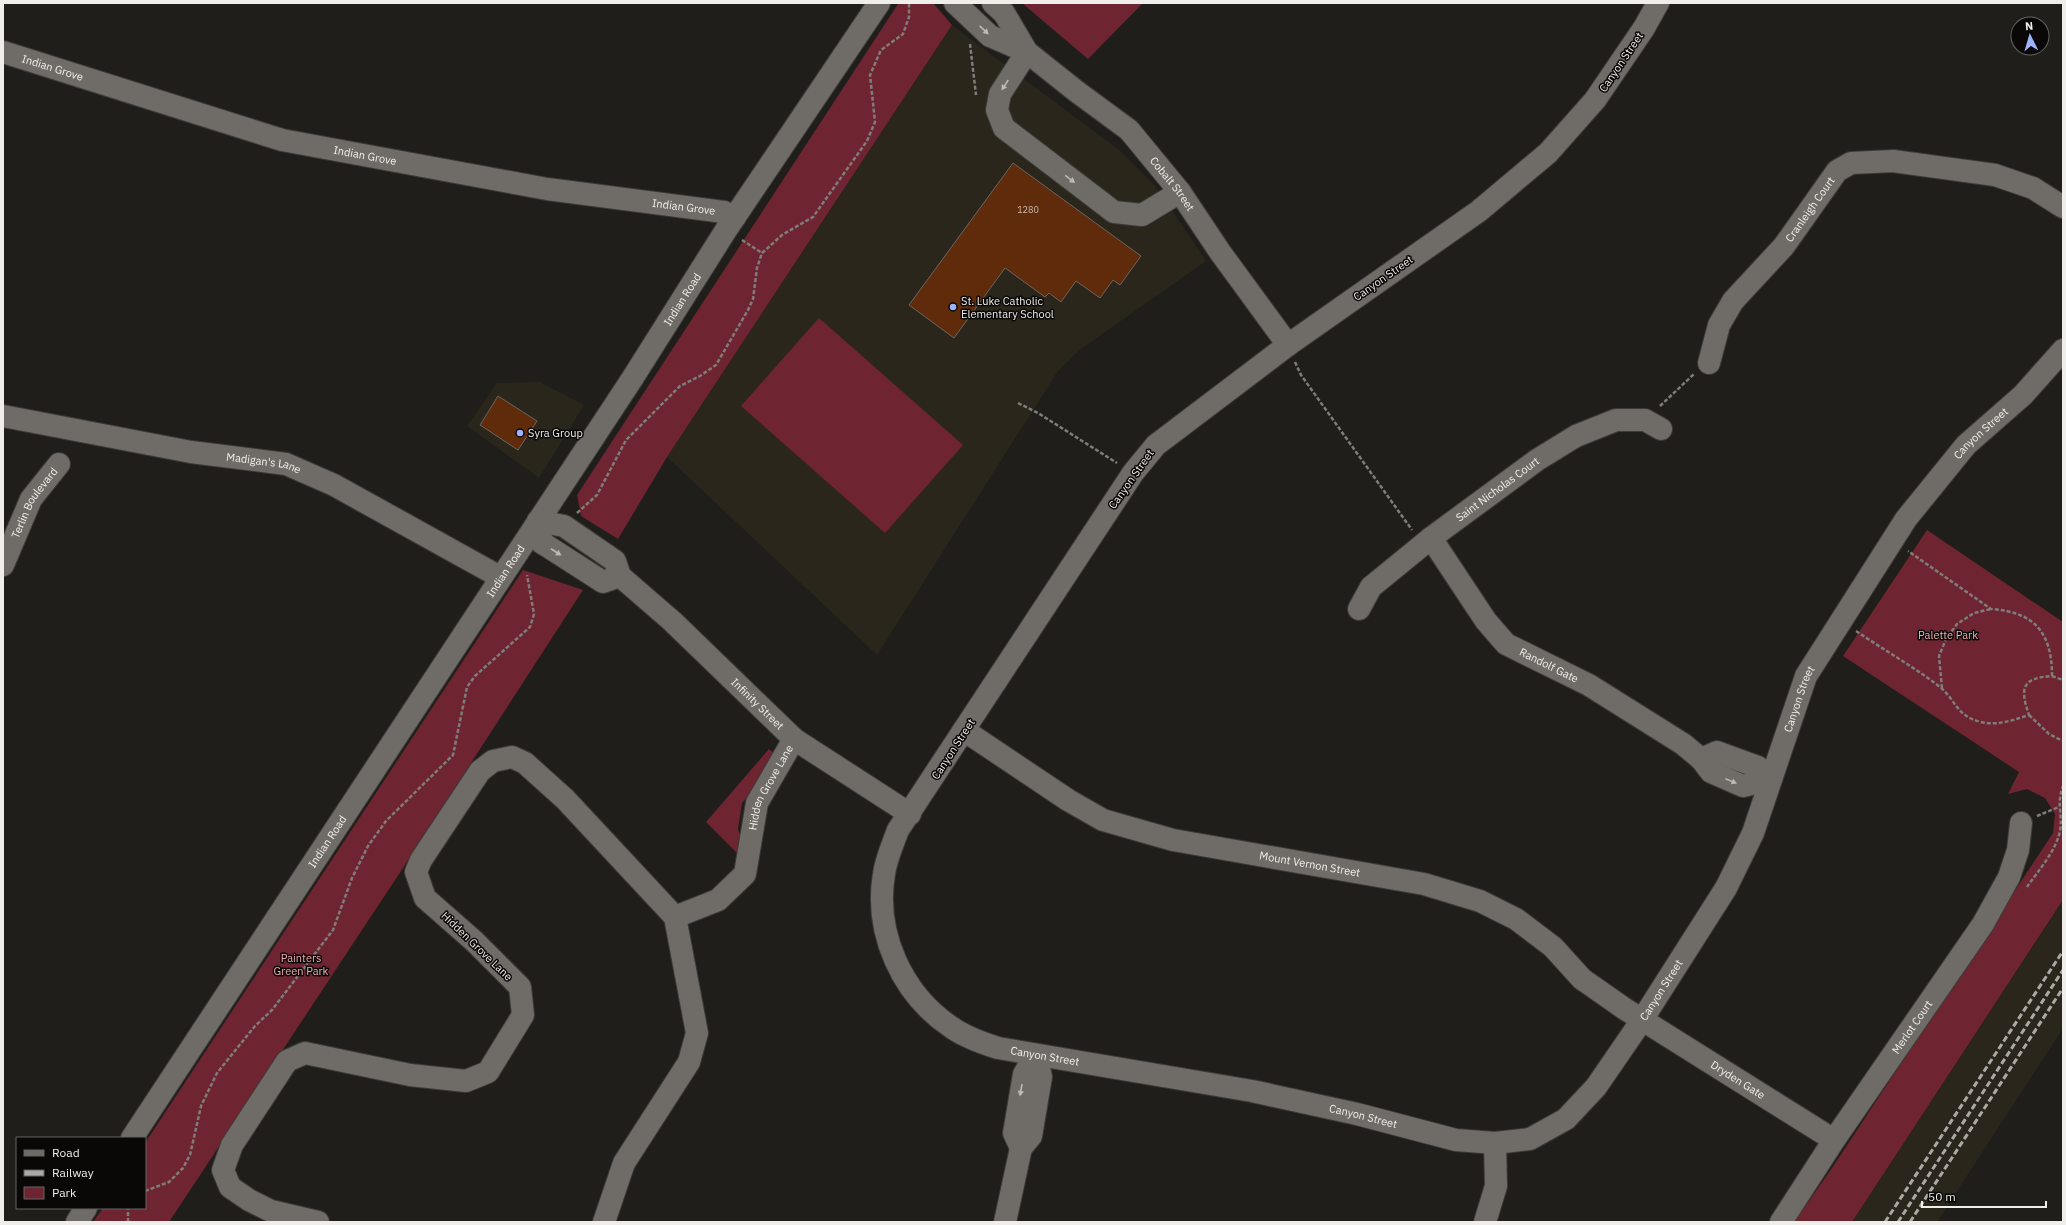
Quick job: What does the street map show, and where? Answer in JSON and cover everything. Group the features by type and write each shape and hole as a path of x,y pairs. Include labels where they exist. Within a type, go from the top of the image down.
{"street":[{"name":"Indian Road","path":"133,1137 500,577 632,379 731,223 879,3"},
{"name":"Cobalt Street","path":"955,3 990,36 1027,52 1076,91 1129,130 1180,192 1220,252 1288,345"},
{"name":"Cobalt Street","path":"993,3 1004,13 1027,52"},
{"name":"Canyon Street","path":"1658,3 1644,28 1595,100 1548,153 1479,211 1288,345 1156,445 1133,473 910,814 898,830 884,873 882,895 884,922 892,953 903,977 918,999 952,1028 978,1042 1036,1055 1252,1091 1357,1114 1456,1140 1495,1143 1530,1139 1566,1119 1596,1087 1642,1020 1726,888 1754,833 1806,676 1906,519 1966,445 2023,395 2063,350"},
{"name":"Indian Grove","path":"3,52 282,140 547,189 724,212 731,223"},
{"path":"1027,52 1000,94 997,110 1004,128 1114,212 1142,215 1180,192"},
{"name":"Cranleigh Court","path":"1708,363 1719,325 1733,301 1784,246 1837,171 1851,163 1893,161 1995,175 2033,188 2063,207"},
{"name":"Madigan's Lane","path":"3,416 192,452 286,464 334,485 500,577"},
{"name":"Saint Nicholas Court","path":"1359,609 1371,587 1431,538 1536,460 1576,436 1616,420 1653,425"},
{"name":"Terlin Boulevard","path":"3,566 31,500 59,464"},
{"path":"538,521 542,543 604,582 620,576"},
{"name":"Infinity Street","path":"538,521 564,526 615,561 620,576 672,621 794,739 910,814"},
{"name":"Randolf Gate","path":"1431,538 1486,621 1506,644 1589,685 1683,744 1701,759 1717,752 1758,767 1771,779"},
{"name":"Mount Vernon Street","path":"965,730 1068,800 1103,820 1173,840 1424,884 1480,902 1516,919 1553,947 1582,979 1642,1020"},
{"name":"Hidden Grove Lane","path":"318,1222 271,1211 249,1200 230,1187 223,1170 232,1146 287,1061 305,1053 410,1075 466,1081 488,1072 523,1015 520,987 474,941 425,898 416,872 421,860 480,771 493,761 512,757 525,763 565,799 675,917 718,900 745,874 757,803 794,739"},
{"name":"Merlot Court","path":"1781,1222 1834,1140 1983,924 2009,877 2018,850 2021,823"},
{"path":"604,1222 624,1163 689,1062 697,1033 675,917"},
{"name":"Dryden Gate","path":"1642,1020 1834,1140"},
{"path":"1005,1222 1021,1148 1031,1136 1041,1081 1036,1055"},
{"path":"1486,1222 1496,1186 1495,1143"},
{"path":"76,1222 85,1209"}],"path":[{"path":"564,526 597,495 626,440 680,386 700,376 716,365 753,299 757,268 762,252 782,235 813,217 867,141 875,122 870,75 881,50 903,34 909,17 909,3"},
{"path":"969,37 976,95"},
{"path":"731,223 762,252"},
{"path":"1288,345 1301,374 1410,529 1431,538"},
{"path":"1653,425 1683,383 1708,363"},
{"path":"1018,403 1038,413 1133,473"},
{"path":"1892,541 1991,609"},
{"path":"146,1191 169,1182 182,1168 190,1155 201,1106 217,1073 255,1026 272,1010 333,930 352,878 368,846 386,821 453,755 467,687 474,676 530,627 534,614 528,586 527,569"},
{"path":"1942,688 1939,656 1946,639 1957,624 1974,613 1991,609 2006,610 2022,615 2035,624 2045,636 2052,655 2052,676"},
{"path":"1841,621 1942,688 1957,709 1981,722 2000,724 2029,715"},
{"path":"2063,680 2052,676 2038,677 2027,684 2022,696 2029,715 2049,734 2063,741"},
{"path":"128,1209 128,1222"}],"shaded area":[{"name":"St. Luke Catholic Elementary School","path":"952,25 1119,150 1157,188 1206,261 1078,351 1058,371 877,655 667,457"},
{"path":"540,382 584,405 539,478 467,426 497,383"},
{"path":"2063,901 2063,1028 1937,1222 1852,1222"}],"green space":[{"path":"933,3 952,25 667,457 618,539 581,516 577,495 898,4"},
{"path":"1022,3 1143,3 1088,59"},
{"path":"819,318 963,445 885,533 741,406"},
{"name":"Palette Park","path":"1927,530 2063,622 2063,900 1852,1222 1794,1222 1830,1171 2053,833 2055,814 2045,798 2027,789 2008,794 2019,772 1843,656"},
{"name":"Painters Green Park","path":"523,570 583,590 401,871 169,1222 93,1222 102,1209 146,1209 146,1141"},
{"path":"769,749 777,756 751,793 742,803 738,829 743,843 740,856 706,822"}],"building":[{"path":"1013,163 1141,256 1120,285 1113,280 1100,298 1076,281 1061,302 1049,293 1045,297 1005,268 954,338 909,305"},
{"path":"498,396 537,421 518,450 480,425"}],"railway":[{"path":"1885,1222 2063,951"},
{"path":"1898,1222 2063,970"},
{"path":"1910,1222 2063,988"}],"place":[{"name":"St. Luke Catholic Elementary School","path":"953,307"},
{"name":"Syra Group","path":"520,433"}]}
